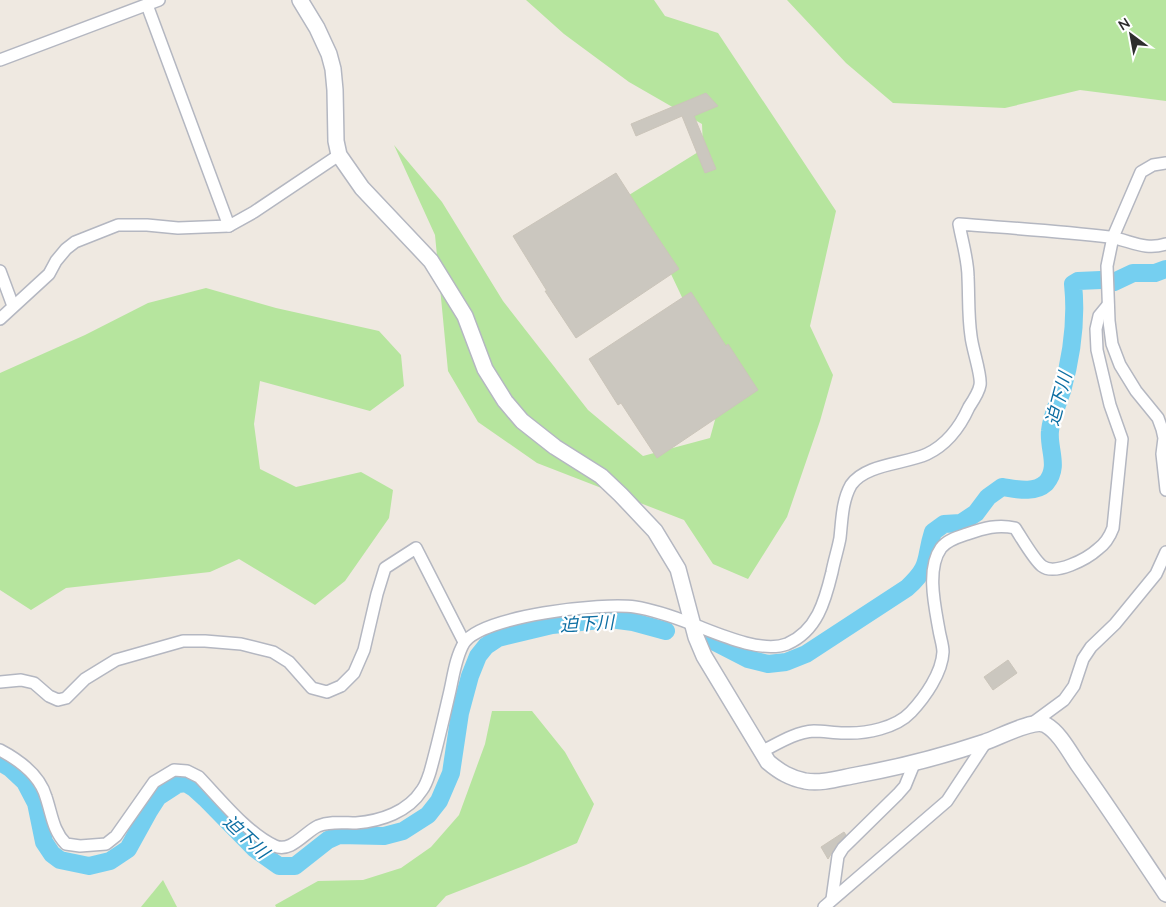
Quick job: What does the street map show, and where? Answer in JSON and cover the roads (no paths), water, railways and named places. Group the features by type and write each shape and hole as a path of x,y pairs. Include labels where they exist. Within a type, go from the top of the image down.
{"street":[{"path":"0,60 159,0"},
{"path":"300,0 317,28 331,62 335,90 336,141 339,155 362,188 431,261 465,316 485,368 505,400 522,421 555,447 601,476 655,531 678,569 696,637 704,656 768,762 782,774 806,781 830,780 914,764 986,742 1030,725 1045,724 1058,737 1112,812 1166,894"},
{"path":"147,4 229,226"},
{"path":"0,319 49,274 56,261 75,242 118,225 178,228 229,226 254,212 339,155"},
{"path":"1166,163 1154,165 1141,172 1112,238 1107,266 1112,344 1120,365 1136,391 1158,418 1164,438 1162,454 1166,490"},
{"path":"0,750 31,772 46,795 54,828 59,838 66,844 80,846 106,844 116,836 154,782 174,770 187,771 199,777 254,834 277,847 287,847 317,826 330,823 377,820 393,815 413,801 423,789 430,772 456,662 464,642 489,626 524,617 573,609 634,607 693,624 730,639 751,644 786,645 806,632 818,616 826,595 839,541 844,500 858,476 928,454 949,440 962,422 981,384 971,340 968,310 968,275 958,224 1112,238 1144,247 1158,247 1166,244"},
{"path":"0,271 14,306"},
{"path":"761,752 786,739 812,731 847,733 878,729 892,725 910,714 925,695 939,669 943,652 933,592 935,562 941,548 950,540 982,529 1002,525 1015,528 1042,566 1051,570 1070,566 1098,549 1109,537 1114,528 1122,439 1110,405 1097,350 1096,329 1099,316 1108,305"},
{"path":"0,682 20,680 34,683 49,696 58,700 66,698 85,679 116,660 183,642 205,641 241,644 273,652 289,662 312,688 327,692 341,686 354,672 364,650 376,594 384,568 416,548 464,642"},
{"path":"1030,725 1064,700 1074,686 1084,659 1091,648 1161,573 1166,552"},
{"path":"828,903 947,801 986,742"},
{"path":"828,903 838,856 843,848 905,786 914,764"}],"waterway":[{"name":"迫下川","path":"1114,282 1133,273 1155,273 1166,269"},
{"name":"迫下川","path":"711,640 748,659 768,664 786,662 806,654 907,588 924,568 933,532 944,524 961,523 976,513 988,497 1002,487 1030,490 1046,483 1050,477 1053,464 1050,438 1051,426 1066,378 1073,338 1073,284 1078,281 1101,280"},
{"name":"迫下川","path":"0,762 10,768 25,782 36,803 44,842 52,854 60,860 89,866 110,861 128,849 158,797 178,784 186,783 205,798 255,849 279,866 295,866 328,840 339,835 384,836 403,831 428,815 439,801 451,773 460,713 470,676 478,656 486,646 498,638 552,625 610,619 633,622 666,631"}]}
